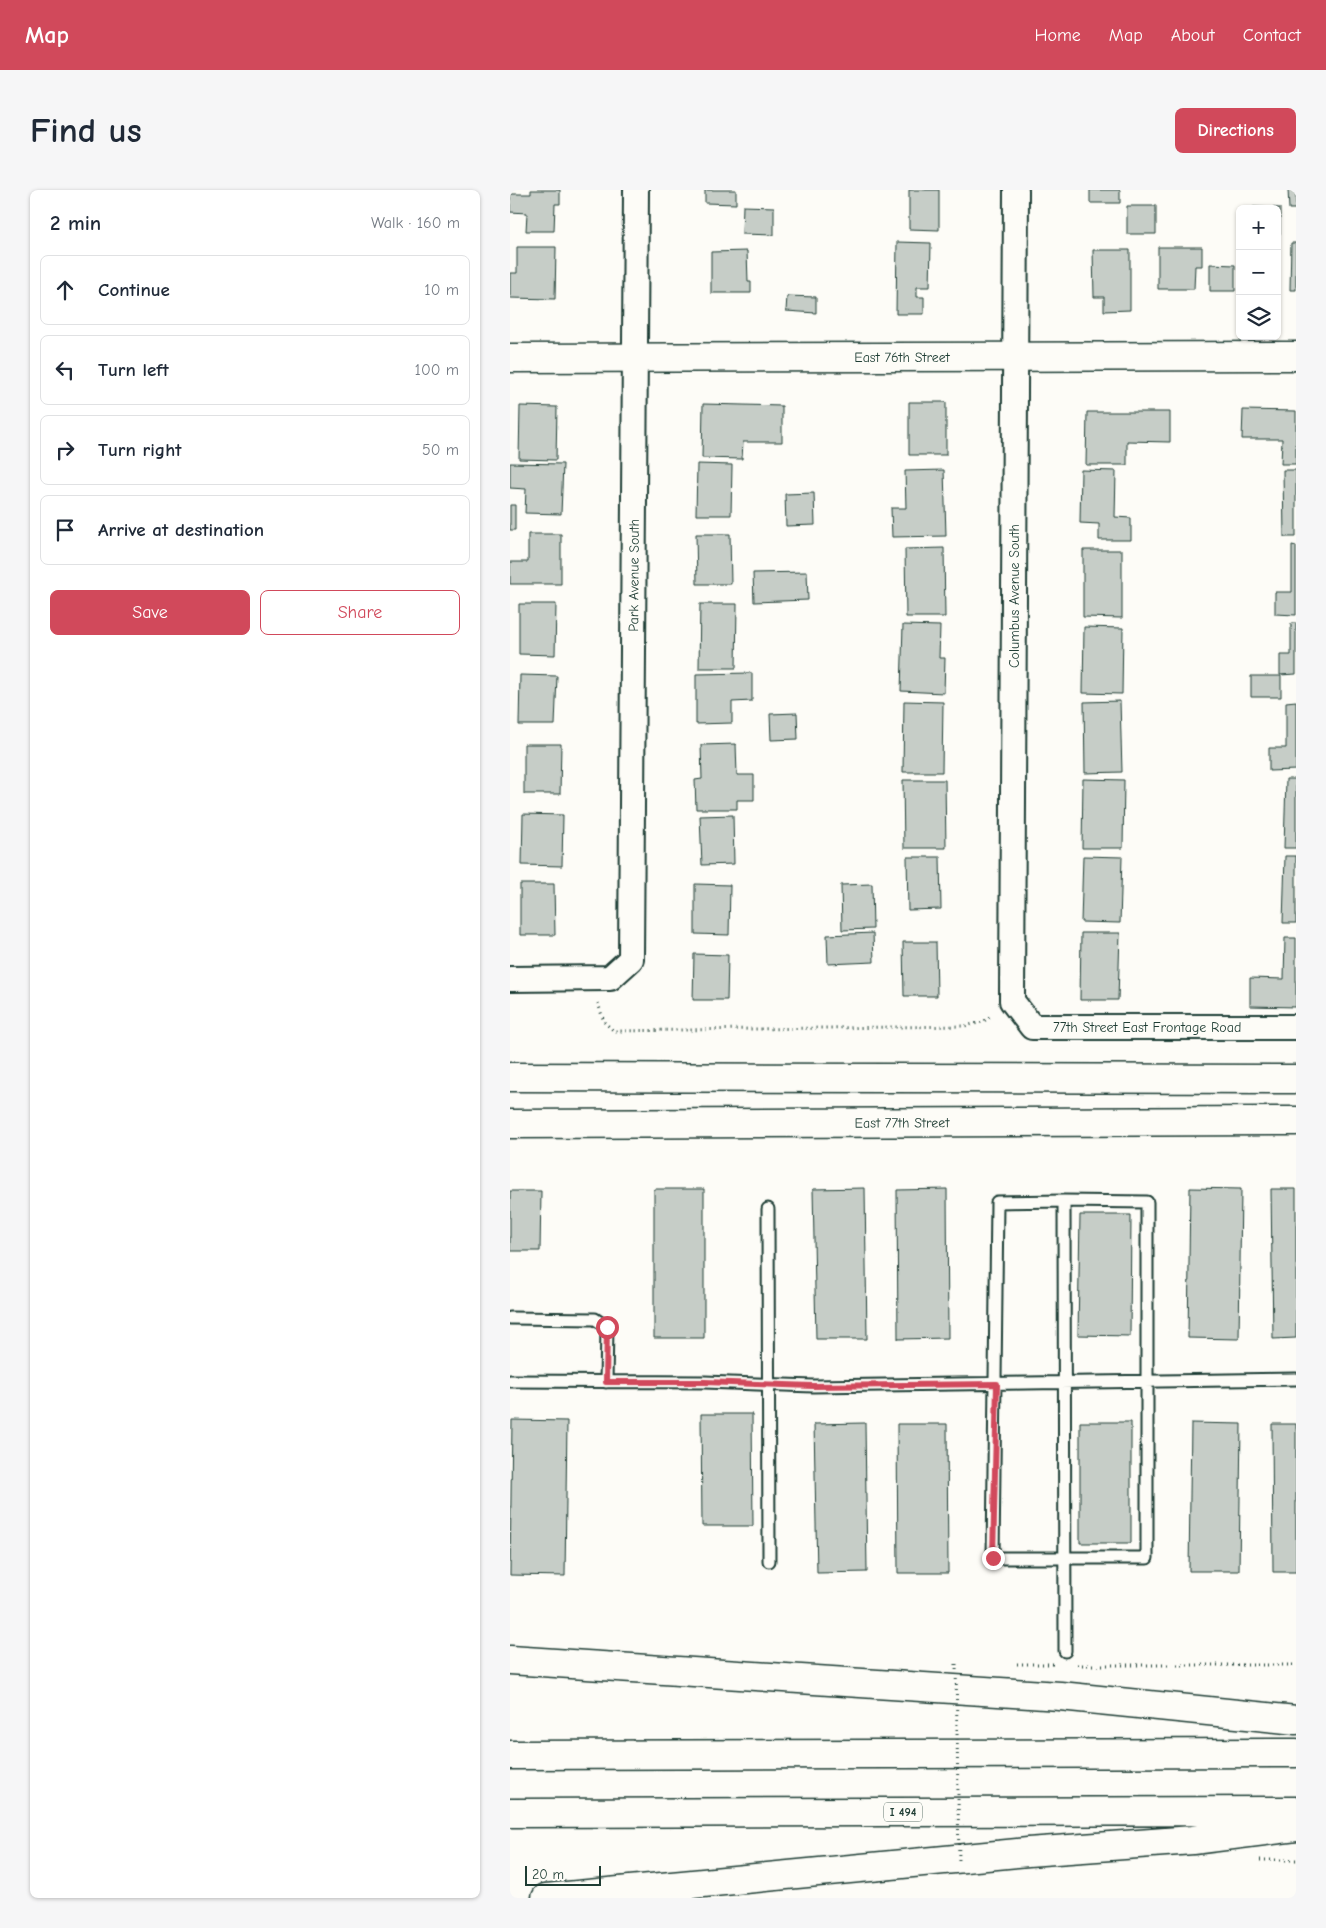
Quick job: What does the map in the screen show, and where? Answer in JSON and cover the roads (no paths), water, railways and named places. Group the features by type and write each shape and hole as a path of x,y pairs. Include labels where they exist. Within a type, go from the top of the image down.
{"main road":[{"name":"East 76th Street","path":"510,358 635,356 1296,356"},
{"path":"510,1077 1296,1079"},
{"name":"East 77th Street","path":"510,1124 1296,1121"},
{"path":"510,1660 1060,1696 1296,1720"},
{"path":"510,1755 1296,1753"},
{"name":"I 494","path":"510,1812 1296,1811"},
{"path":"546,1898 1028,1852 1193,1840 1296,1827"}],"street":[{"name":"Park Avenue South","path":"510,979 610,978 631,959 636,190"},
{"name":"Columbus Avenue South","path":"1012,1001 1016,190"},
{"name":"77th Street East Frontage Road","path":"1012,1001 1032,1027 1296,1027"}],"lane":[{"path":"1064,1201 1065,1651"},
{"path":"1064,1201 1147,1202 1147,1558 993,1558 997,1384 998,1202 1064,1201"},
{"path":"768,1209 769,1561"},
{"path":"510,1318 595,1319 607,1327 606,1382"},
{"path":"510,1381 813,1386 1296,1379"}]}
